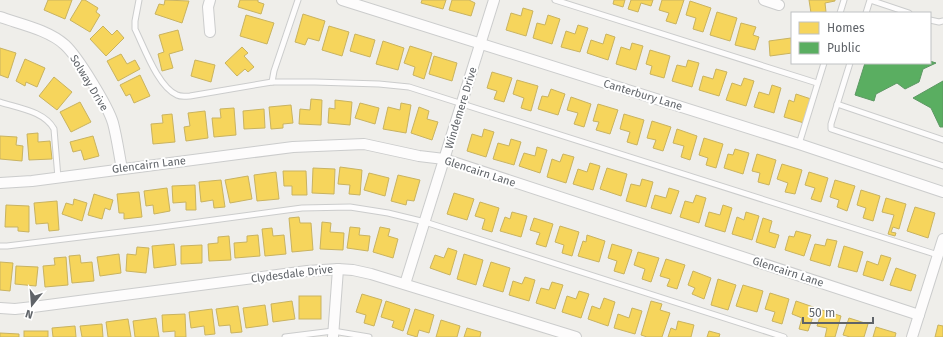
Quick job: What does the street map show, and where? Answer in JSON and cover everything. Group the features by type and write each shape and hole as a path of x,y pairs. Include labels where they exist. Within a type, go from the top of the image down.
{"street":[{"path":"210,0 208,7 210,32"},
{"name":"Canterbury Lane","path":"342,0 799,144 943,192"},
{"name":"Windemere Drive","path":"405,284 494,0"},
{"path":"764,0 779,5"},
{"name":"Solway Drive","path":"0,17 39,30 55,38 64,45 75,58 99,95 113,122 122,168"},
{"name":"Glencairn Lane","path":"0,183 32,182 122,168 293,147 364,144 419,156 444,159 918,315"},
{"path":"912,337 943,239"},
{"path":"333,334 338,269"},
{"name":"Clydesdale Drive","path":"0,308 15,309 33,307 307,271 338,269 353,270 371,274 576,337"}],"lane":[{"path":"139,0 135,29 160,81 176,95 190,96 272,82 379,84 409,87 938,255"},
{"path":"272,82 274,71 298,0"},
{"path":"555,0 817,83"},
{"path":"840,12 844,0"},
{"path":"866,12 870,0 906,12"},
{"path":"931,20 939,22 943,21"},
{"path":"799,144 824,64"},
{"path":"850,64 831,124 831,129 943,166"},
{"path":"0,102 42,116 50,122 54,129 58,178"},
{"path":"837,104 943,140"},
{"path":"0,246 154,228 302,208 350,207 388,213 425,222 784,337"},
{"path":"285,337 333,334 369,337"}],"building: Homes":[{"path":"48,0 72,0 65,19 44,10"},
{"path":"82,0 85,0 98,8 96,12 100,15 90,32 70,20"},
{"path":"165,0 189,1 182,23 155,14 159,4 164,5"},
{"path":"240,0 258,0 258,2 264,4 261,14 238,7"},
{"path":"422,0 446,0 443,9 421,3"},
{"path":"452,0 469,0 475,3 471,16 449,10"},
{"path":"614,0 625,0 623,7 613,4"},
{"path":"631,0 653,0 651,6 641,3 638,12 628,9"},
{"path":"662,0 684,0 676,24 666,21 669,13 659,10"},
{"path":"809,0 835,0 825,3 826,12 811,12"},
{"path":"690,1 711,8 703,32 693,29 696,18 686,15"},
{"path":"523,8 533,11 526,36 506,30 511,13 521,16"},
{"path":"717,12 737,18 730,41 710,35"},
{"path":"303,14 325,21 319,41 308,38 305,45 295,42"},
{"path":"246,15 274,23 267,44 240,36"},
{"path":"548,15 560,19 552,44 533,38 537,23 545,25"},
{"path":"741,23 756,27 753,35 759,37 755,50 735,45"},
{"path":"578,25 588,28 580,52 561,47 566,31 575,34"},
{"path":"103,26 112,35 117,30 124,38 106,56 90,39"},
{"path":"329,26 349,32 342,56 322,50"},
{"path":"178,30 183,50 169,54 173,68 162,71 158,54 164,52 159,35"},
{"path":"355,34 375,40 370,57 350,51"},
{"path":"606,34 615,37 608,60 587,53 591,40 603,44"},
{"path":"791,38 791,53 770,56 769,41"},
{"path":"383,41 404,48 398,70 376,64"},
{"path":"632,43 643,46 636,70 616,64 621,47 630,50"},
{"path":"410,46 432,53 424,79 413,75 415,67 404,63"},
{"path":"242,47 248,53 244,56 254,67 248,72 245,69 237,76 225,63"},
{"path":"0,48 16,53 8,78 0,75"},
{"path":"650,50 670,56 664,78 650,74 652,66 646,64"},
{"path":"121,54 127,64 135,60 140,69 118,81 107,61"},
{"path":"434,56 457,63 452,81 429,74"},
{"path":"25,59 45,68 37,87 26,82 25,86 16,81"},
{"path":"195,60 215,65 211,82 191,76"},
{"path":"688,60 699,63 692,87 672,81 677,65 686,67"},
{"path":"716,69 727,72 719,96 699,90 703,76 713,79"},
{"path":"492,72 512,78 504,102 494,99 497,91 487,88"},
{"path":"140,75 150,96 134,103 130,94 126,96 120,85"},
{"path":"54,77 72,92 57,110 39,96"},
{"path":"744,78 754,81 746,106 726,100 732,83 741,86"},
{"path":"517,80 538,86 531,111 521,108 524,98 513,94"},
{"path":"772,85 781,88 774,113 754,107 759,92 769,95"},
{"path":"551,89 565,94 558,115 538,109 542,96 548,97"},
{"path":"796,94 811,99 804,123 784,117 789,100 794,102"},
{"path":"571,97 591,104 584,127 574,124 578,113 567,110"},
{"path":"311,99 322,100 321,125 299,124 300,109 310,110"},
{"path":"335,100 352,102 350,125 328,123 329,108 335,109"},
{"path":"80,102 91,122 71,132 60,112"},
{"path":"360,103 379,108 375,124 355,118"},
{"path":"401,103 411,105 406,133 383,129 388,107 400,110"},
{"path":"598,104 618,110 610,134 596,130 599,122 593,121"},
{"path":"291,105 293,123 283,124 283,128 271,129 269,107"},
{"path":"419,107 429,111 427,119 438,122 432,140 411,133"},
{"path":"234,108 236,135 214,137 212,118 221,118 220,109"},
{"path":"264,109 265,128 244,129 243,111"},
{"path":"205,111 208,138 186,141 184,127 190,126 188,113"},
{"path":"172,114 175,142 153,144 151,124 163,123 162,115"},
{"path":"624,114 644,120 637,145 627,142 630,132 620,129"},
{"path":"652,121 671,127 663,151 653,148 656,140 647,138"},
{"path":"484,129 494,132 486,157 467,151 472,134 482,137"},
{"path":"677,129 697,136 690,160 681,157 684,146 673,143"},
{"path":"38,133 38,142 50,141 52,159 29,160 27,134"},
{"path":"0,136 17,137 16,145 23,146 22,161 0,159"},
{"path":"93,136 99,156 84,160 81,150 73,152 70,142"},
{"path":"704,138 723,144 716,168 706,165 708,158 699,155"},
{"path":"511,139 521,142 514,165 493,159 498,143 509,146"},
{"path":"537,147 547,150 540,173 519,166 524,153 535,156"},
{"path":"735,149 749,153 743,174 724,168 728,154 733,155"},
{"path":"563,154 574,157 566,183 547,177 552,159 560,162"},
{"path":"757,154 776,160 769,185 758,182 760,173 752,171"},
{"path":"590,163 600,166 593,190 573,184 578,169 587,172"},
{"path":"782,164 802,170 795,194 785,192 788,183 777,179"},
{"path":"340,167 362,170 360,195 349,194 350,185 338,184"},
{"path":"313,168 335,169 334,194 312,193"},
{"path":"607,168 627,174 621,196 600,189"},
{"path":"283,171 306,171 307,195 292,195 292,186 284,186"},
{"path":"276,172 279,199 257,201 254,175"},
{"path":"809,172 828,178 821,202 811,199 815,188 805,185"},
{"path":"369,173 389,178 385,196 364,190"},
{"path":"398,175 420,180 414,201 407,200 406,205 391,201"},
{"path":"248,176 252,199 230,203 225,180"},
{"path":"642,179 653,182 646,207 626,201 631,184 640,186"},
{"path":"221,180 225,207 214,208 213,200 201,202 199,182"},
{"path":"835,180 855,186 847,211 837,207 839,200 830,197"},
{"path":"195,185 196,210 186,210 186,202 173,203 172,186"},
{"path":"167,188 170,211 154,214 153,205 146,206 144,191"},
{"path":"669,188 679,191 671,214 651,208 655,195 666,198"},
{"path":"861,190 880,196 873,221 863,218 866,208 857,205"},
{"path":"139,192 142,217 124,219 124,213 119,213 117,194"},
{"path":"454,193 474,199 467,220 447,214"},
{"path":"94,194 113,200 110,210 105,208 102,219 88,215"},
{"path":"696,195 706,198 699,223 680,217 685,201 693,203"},
{"path":"886,198 906,204 899,229 893,227 891,232 896,233 895,236 888,234 894,215 882,212"},
{"path":"74,199 87,203 82,221 62,214 66,203 73,205"},
{"path":"57,201 59,230 49,231 48,223 36,224 34,203"},
{"path":"480,202 499,208 492,232 482,229 485,219 475,216"},
{"path":"6,205 29,206 29,232 18,231 18,227 5,227"},
{"path":"723,205 732,208 725,232 705,226 709,212 720,215"},
{"path":"915,207 935,213 928,238 907,231"},
{"path":"512,212 527,216 521,237 500,231 505,217 510,219"},
{"path":"746,212 759,216 752,240 732,234 737,217 744,220"},
{"path":"299,217 300,223 311,223 313,250 292,252 289,218"},
{"path":"534,218 553,224 546,247 536,244 540,233 530,230"},
{"path":"763,218 772,221 769,232 779,235 775,248 756,242"},
{"path":"322,222 331,223 330,232 344,233 343,250 320,249"},
{"path":"560,226 579,232 572,256 562,253 564,245 555,242"},
{"path":"350,227 360,228 359,235 370,236 368,251 347,248"},
{"path":"380,227 390,229 388,236 398,239 393,258 373,252"},
{"path":"272,228 273,236 284,235 286,254 265,256 262,229"},
{"path":"796,231 811,235 804,256 785,250 789,236 794,237"},
{"path":"258,235 260,256 235,258 234,243 247,242 247,236"},
{"path":"587,235 605,241 599,262 578,256 583,241 586,242"},
{"path":"229,236 231,260 209,261 208,244 218,243 218,237"},
{"path":"827,239 837,241 830,266 810,260 815,244 825,246"},
{"path":"174,244 176,265 154,268 152,246"},
{"path":"612,244 632,250 624,274 614,271 617,261 608,258"},
{"path":"202,245 202,263 181,264 181,246"},
{"path":"844,246 863,252 857,272 838,267"},
{"path":"137,247 149,248 146,273 126,271 127,254 136,255"},
{"path":"448,248 457,251 450,275 430,268 435,255 444,258"},
{"path":"638,252 659,258 651,282 642,279 645,269 634,265"},
{"path":"119,254 121,273 100,276 97,257"},
{"path":"464,254 483,260 476,285 457,279"},
{"path":"80,255 81,263 92,262 94,281 72,283 69,256"},
{"path":"881,255 891,258 883,281 863,275 867,261 878,265"},
{"path":"66,257 68,285 45,287 43,266 55,265 54,258"},
{"path":"666,259 685,265 677,289 667,286 670,279 660,276"},
{"path":"0,262 13,263 10,291 0,290"},
{"path":"491,262 510,268 503,292 483,286"},
{"path":"16,266 38,267 36,286 15,284"},
{"path":"896,268 916,275 911,291 890,285"},
{"path":"693,271 711,278 704,299 692,294 695,288 688,285"},
{"path":"525,277 535,280 529,301 509,295 513,281 522,284"},
{"path":"718,279 736,285 728,310 711,305"},
{"path":"552,282 563,285 555,309 536,303 541,288 549,290"},
{"path":"743,285 763,291 757,312 736,306"},
{"path":"579,291 589,294 581,318 562,312 567,296 576,299"},
{"path":"770,293 789,299 782,324 772,321 775,312 765,309"},
{"path":"362,294 382,300 374,326 364,323 366,315 356,312"},
{"path":"299,296 321,296 321,319 299,319"},
{"path":"604,298 615,302 608,326 588,319 592,306 600,309"},
{"path":"292,301 295,319 273,322 271,304"},
{"path":"386,301 410,309 403,331 392,327 394,321 381,317"},
{"path":"651,301 662,304 660,310 670,313 662,337 647,337 641,335"},
{"path":"796,301 816,308 808,331 799,329 802,318 792,314"},
{"path":"265,305 268,325 246,328 243,308"},
{"path":"238,306 242,332 231,333 230,325 219,326 216,309"},
{"path":"632,308 642,311 635,334 614,328 618,314 629,318"},
{"path":"212,309 215,334 205,335 204,326 191,328 189,312"},
{"path":"415,309 434,315 429,333 419,330 417,337 407,334"},
{"path":"822,310 841,316 835,337 825,337 827,328 817,326"},
{"path":"185,314 186,337 175,337 175,331 163,332 162,315"},
{"path":"156,318 159,337 135,337 133,321"},
{"path":"849,318 868,324 864,337 850,337 843,335"},
{"path":"128,319 131,337 108,337 106,322"},
{"path":"441,320 460,326 457,337 436,337"},
{"path":"678,321 694,325 691,337 668,337 671,328 676,330"},
{"path":"102,324 103,337 82,337 80,326"},
{"path":"938,325 943,326 943,337 935,337"},
{"path":"75,326 76,337 53,337 52,328"},
{"path":"876,327 896,333 895,337 873,337"},
{"path":"467,328 481,332 480,337 464,337"},
{"path":"24,331 48,331 48,337 24,337"},
{"path":"709,331 720,334 719,337 707,337"},
{"path":"0,333 19,334 19,337 0,337"}],"building: Public":[{"path":"931,61 936,63 923,69 919,82 905,89 897,83 876,94 874,101 855,95 865,64 931,64"},
{"path":"943,81 943,127 940,127 931,108 913,98"}]}
